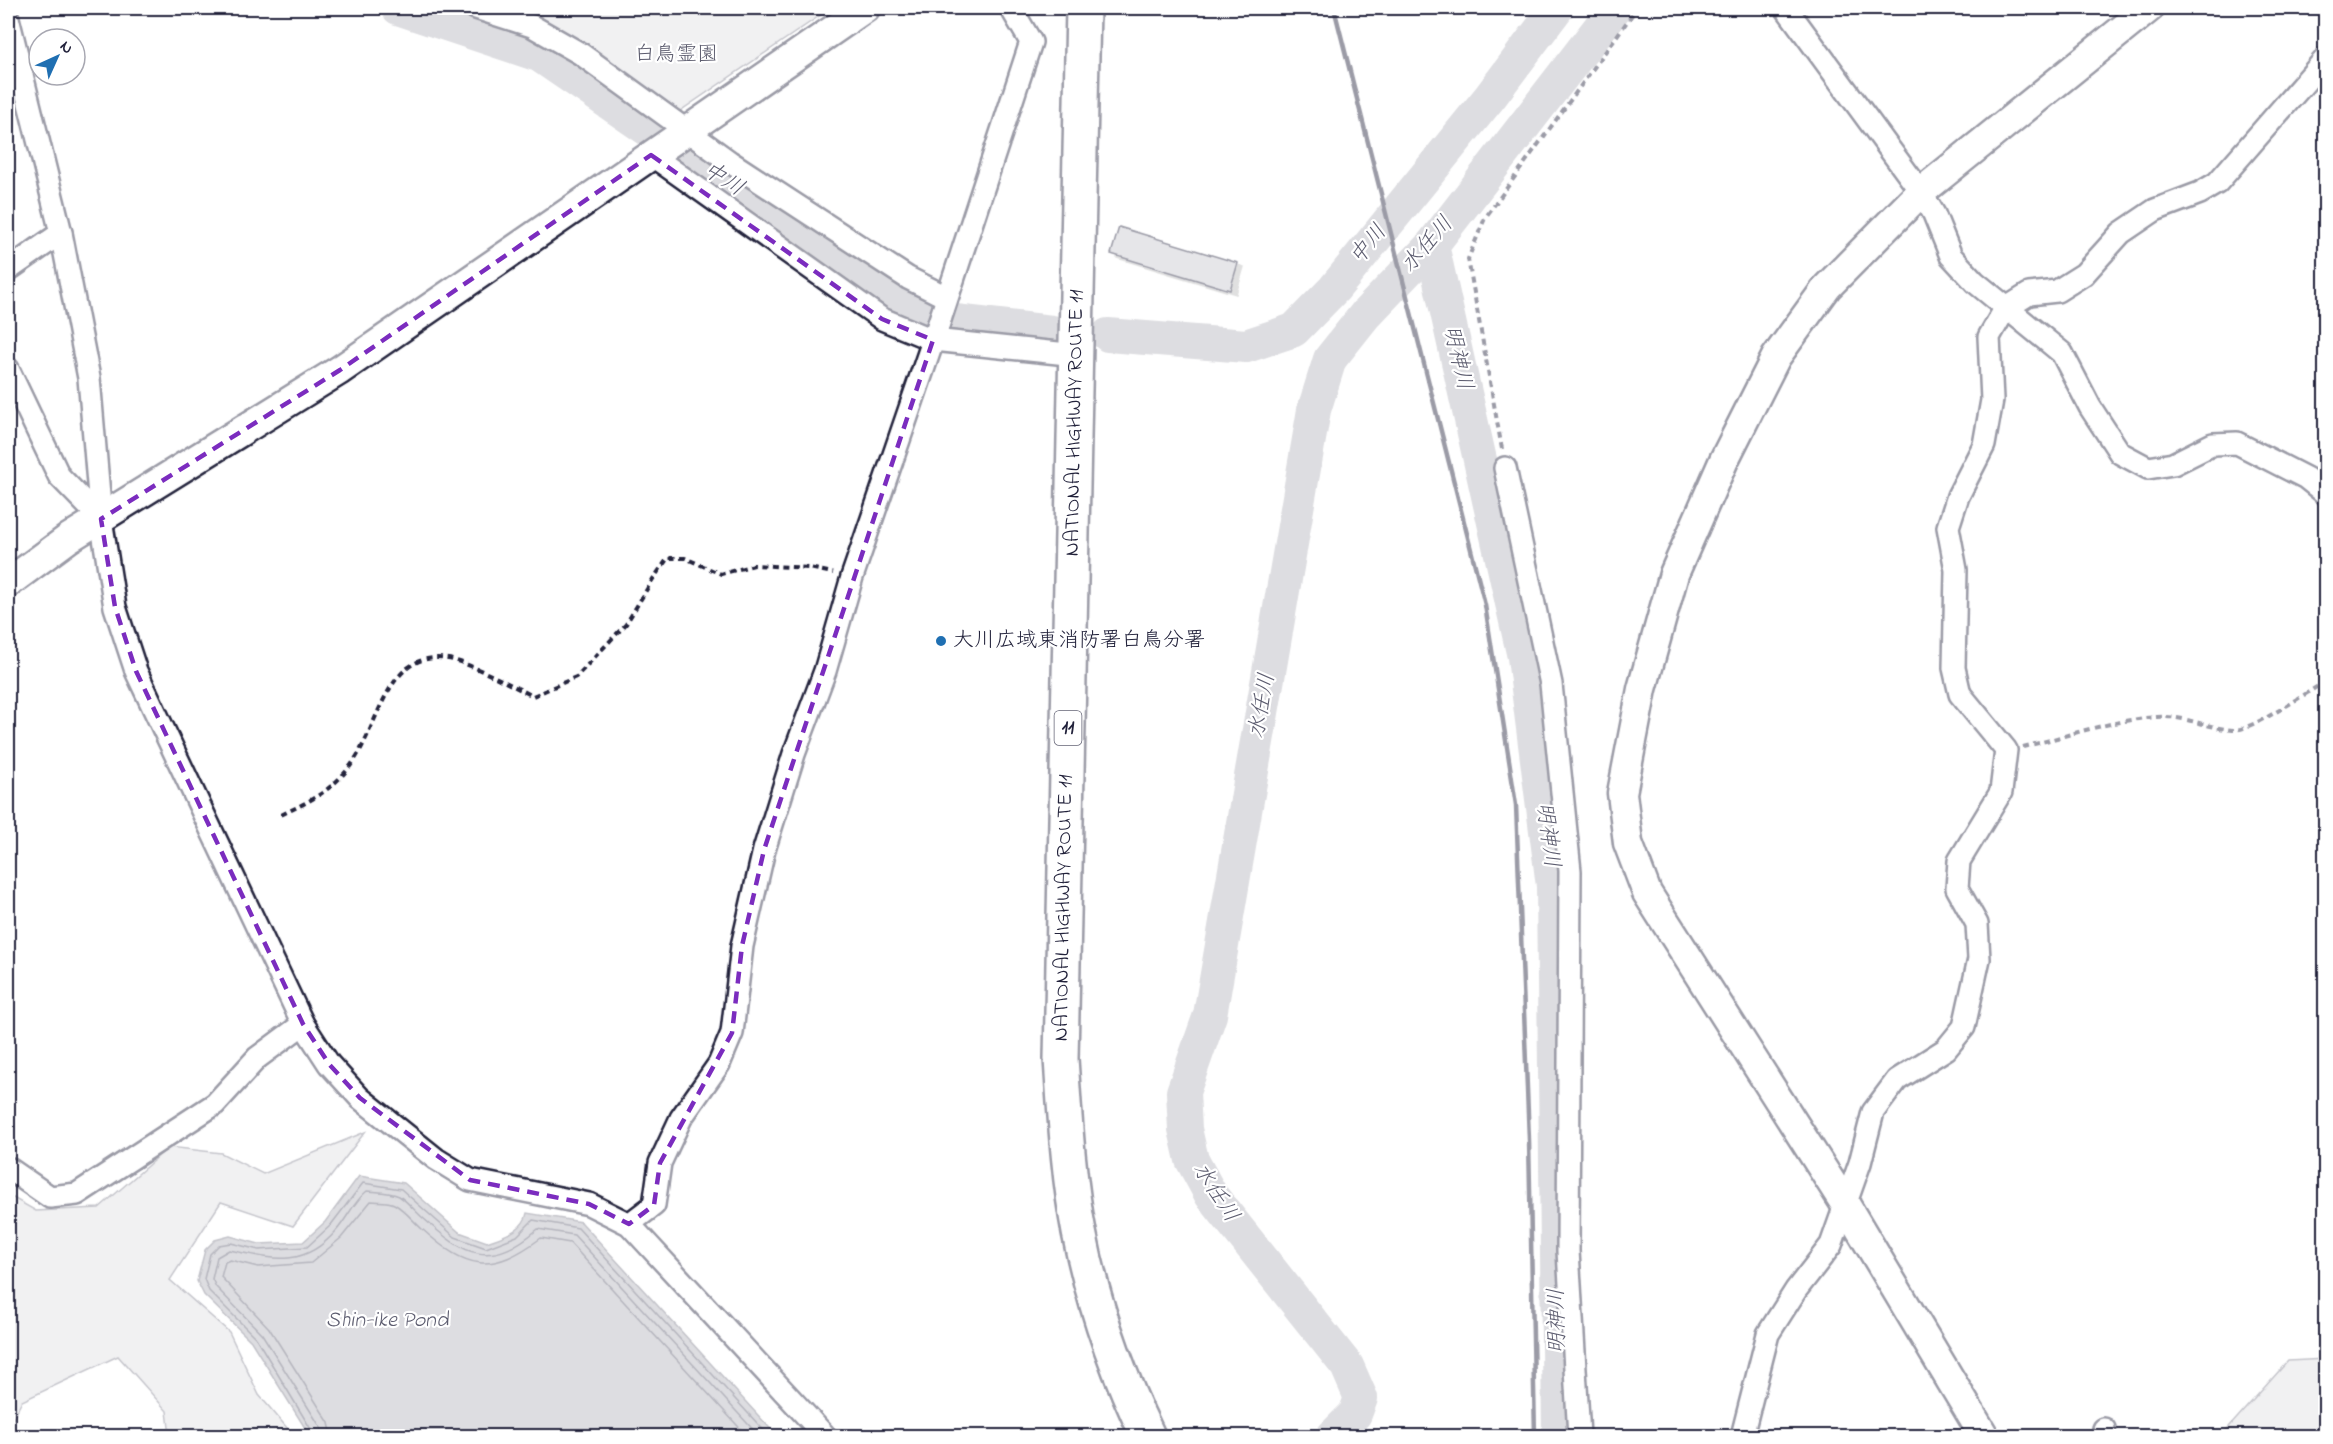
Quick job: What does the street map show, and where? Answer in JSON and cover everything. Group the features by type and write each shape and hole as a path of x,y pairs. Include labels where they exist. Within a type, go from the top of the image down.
{"highway":[{"name":"NATIONAL HIGHWAY ROUTE 11","path":"1083,8 1061,1059 1067,1135 1079,1232 1114,1358 1148,1437"}],"street":[{"path":"476,8 532,26 581,54 730,162 908,278 946,297"},
{"path":"8,583 100,519 340,370 865,8"},
{"path":"629,1224 654,1205 660,1163 681,1118 719,1064 732,1033 742,946 764,850 794,754 825,671 852,577 1031,42 1011,8"},
{"path":"1786,8 1921,192 1934,214 1952,256 1975,282 2006,309 2046,337 2062,353 2090,407 2120,453 2148,468 2173,464 2213,444 2237,443 2306,478 2325,495"},
{"path":"1984,1437 1845,1204 1647,893 1628,843 1622,793 1642,688 1674,574 1724,460 1776,357 1827,287 1921,192 2149,8"},
{"path":"8,18 61,233 89,378 100,519 115,607 136,671 303,1024 329,1064 360,1098 436,1159 470,1180 589,1204 629,1224 825,1437"},
{"path":"1742,1437 1768,1334 1796,1290 1831,1245 1860,1163 1873,1112 1897,1080 1946,1049 1964,1027 1979,959 1977,924 1957,888 1959,861 2001,792 2006,750 1960,694 1954,668 1956,570 1948,527 1958,496 1984,445 1992,400 1989,337 2006,309 2029,294 2057,291 2084,274 2121,233 2155,210 2200,193 2217,183 2325,58"},
{"path":"651,155 882,319 934,336 1077,355"},
{"path":"8,270 61,233"},
{"path":"8,369 59,476 100,519"},
{"path":"1505,468 1551,684 1570,871 1568,1251 1579,1437"},
{"path":"8,1168 50,1197 77,1194 215,1104 257,1058 303,1024"}],"path":[{"path":"1505,468 1468,259 1485,218 1637,8"},
{"path":"281,815 323,794 350,767 398,675 419,659 449,659 533,696 576,677 626,624 668,558 686,558 722,574 754,565 809,568 852,577"},
{"path":"2006,750 2074,735 2113,722 2160,716 2235,730 2279,711 2325,681"}],"highlighted area":[{"path":"651,155 882,319 933,340 764,850 742,946 732,1033 660,1163 654,1205 629,1224 589,1204 470,1180 360,1098 329,1064 303,1024 136,671 115,607 101,519 340,370"}],"green space":[{"name":"白鳥霊園","path":"491,8 831,8 674,115 554,26"},
{"path":"365,1132 293,1226 221,1202 170,1280 229,1332 259,1395 294,1436 170,1436 167,1411 118,1356 22,1401 8,1429 8,1195 36,1211 99,1208 169,1147 221,1153 263,1174"},
{"path":"2325,1359 2325,1436 2221,1436 2288,1361"}],"water":[{"name":"Shin-ike Pond","path":"359,1176 404,1183 459,1232 487,1242 517,1229 527,1213 581,1222 777,1436 310,1436 251,1341 204,1295 197,1281 205,1250 215,1240 230,1236 259,1244 303,1242 325,1222"}],"building":[{"path":"1119,227 1238,263 1230,290 1111,254"}],"waterway":[{"name":"中川","path":"398,8 539,55 694,161 817,240 902,305 955,321 1052,332"},
{"name":"中川","path":"1108,335 1246,346 1294,330 1334,289 1490,97 1557,8"},
{"name":"水任川","path":"1333,1436 1355,1414 1361,1398 1347,1366 1211,1195 1192,1160 1185,1129 1183,1092 1210,1015 1314,410 1330,359 1365,315 1432,245 1615,8"},
{"name":"明神川","path":"1432,245 1524,657 1553,886 1559,1436"}],"railway":[{"path":"1334,8 1485,605 1516,805 1529,1140 1535,1436"}],"place":[{"name":"大川広域東消防署白鳥分署","path":"941,641"}]}
